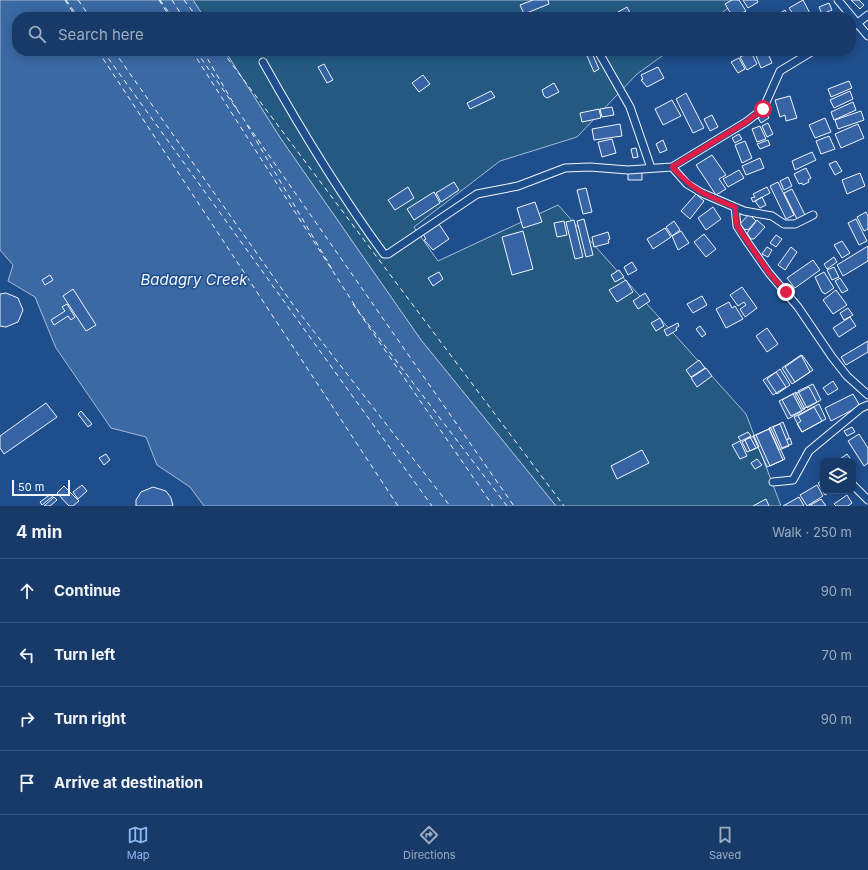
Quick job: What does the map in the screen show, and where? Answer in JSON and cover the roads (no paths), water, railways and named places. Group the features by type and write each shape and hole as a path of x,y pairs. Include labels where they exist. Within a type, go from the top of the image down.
{"street":[{"path":"838,0 848,12"},
{"path":"858,24 868,15"},
{"path":"856,22 868,36"},
{"path":"601,56 633,114 651,168"},
{"path":"263,62 301,129 350,206 384,254 392,252 477,194 518,186 565,168 590,167 628,170 672,167 746,122 763,109 780,71 805,56"},
{"path":"672,167 692,187 702,194 744,211 772,216 784,224 795,224 813,215"},
{"path":"735,207 737,226 756,255 798,307 832,358 847,376 868,395"},
{"path":"773,482 793,480 810,451 861,408 868,405"},
{"path":"856,488 868,500"}],"water":[{"name":"Badagry Creek","path":"0,0 193,0 201,12 12,12 12,56 228,56 281,139 421,340 556,506 204,506 190,487 157,465 146,437 111,428 56,348 35,297 8,281 13,265 0,250"}]}
